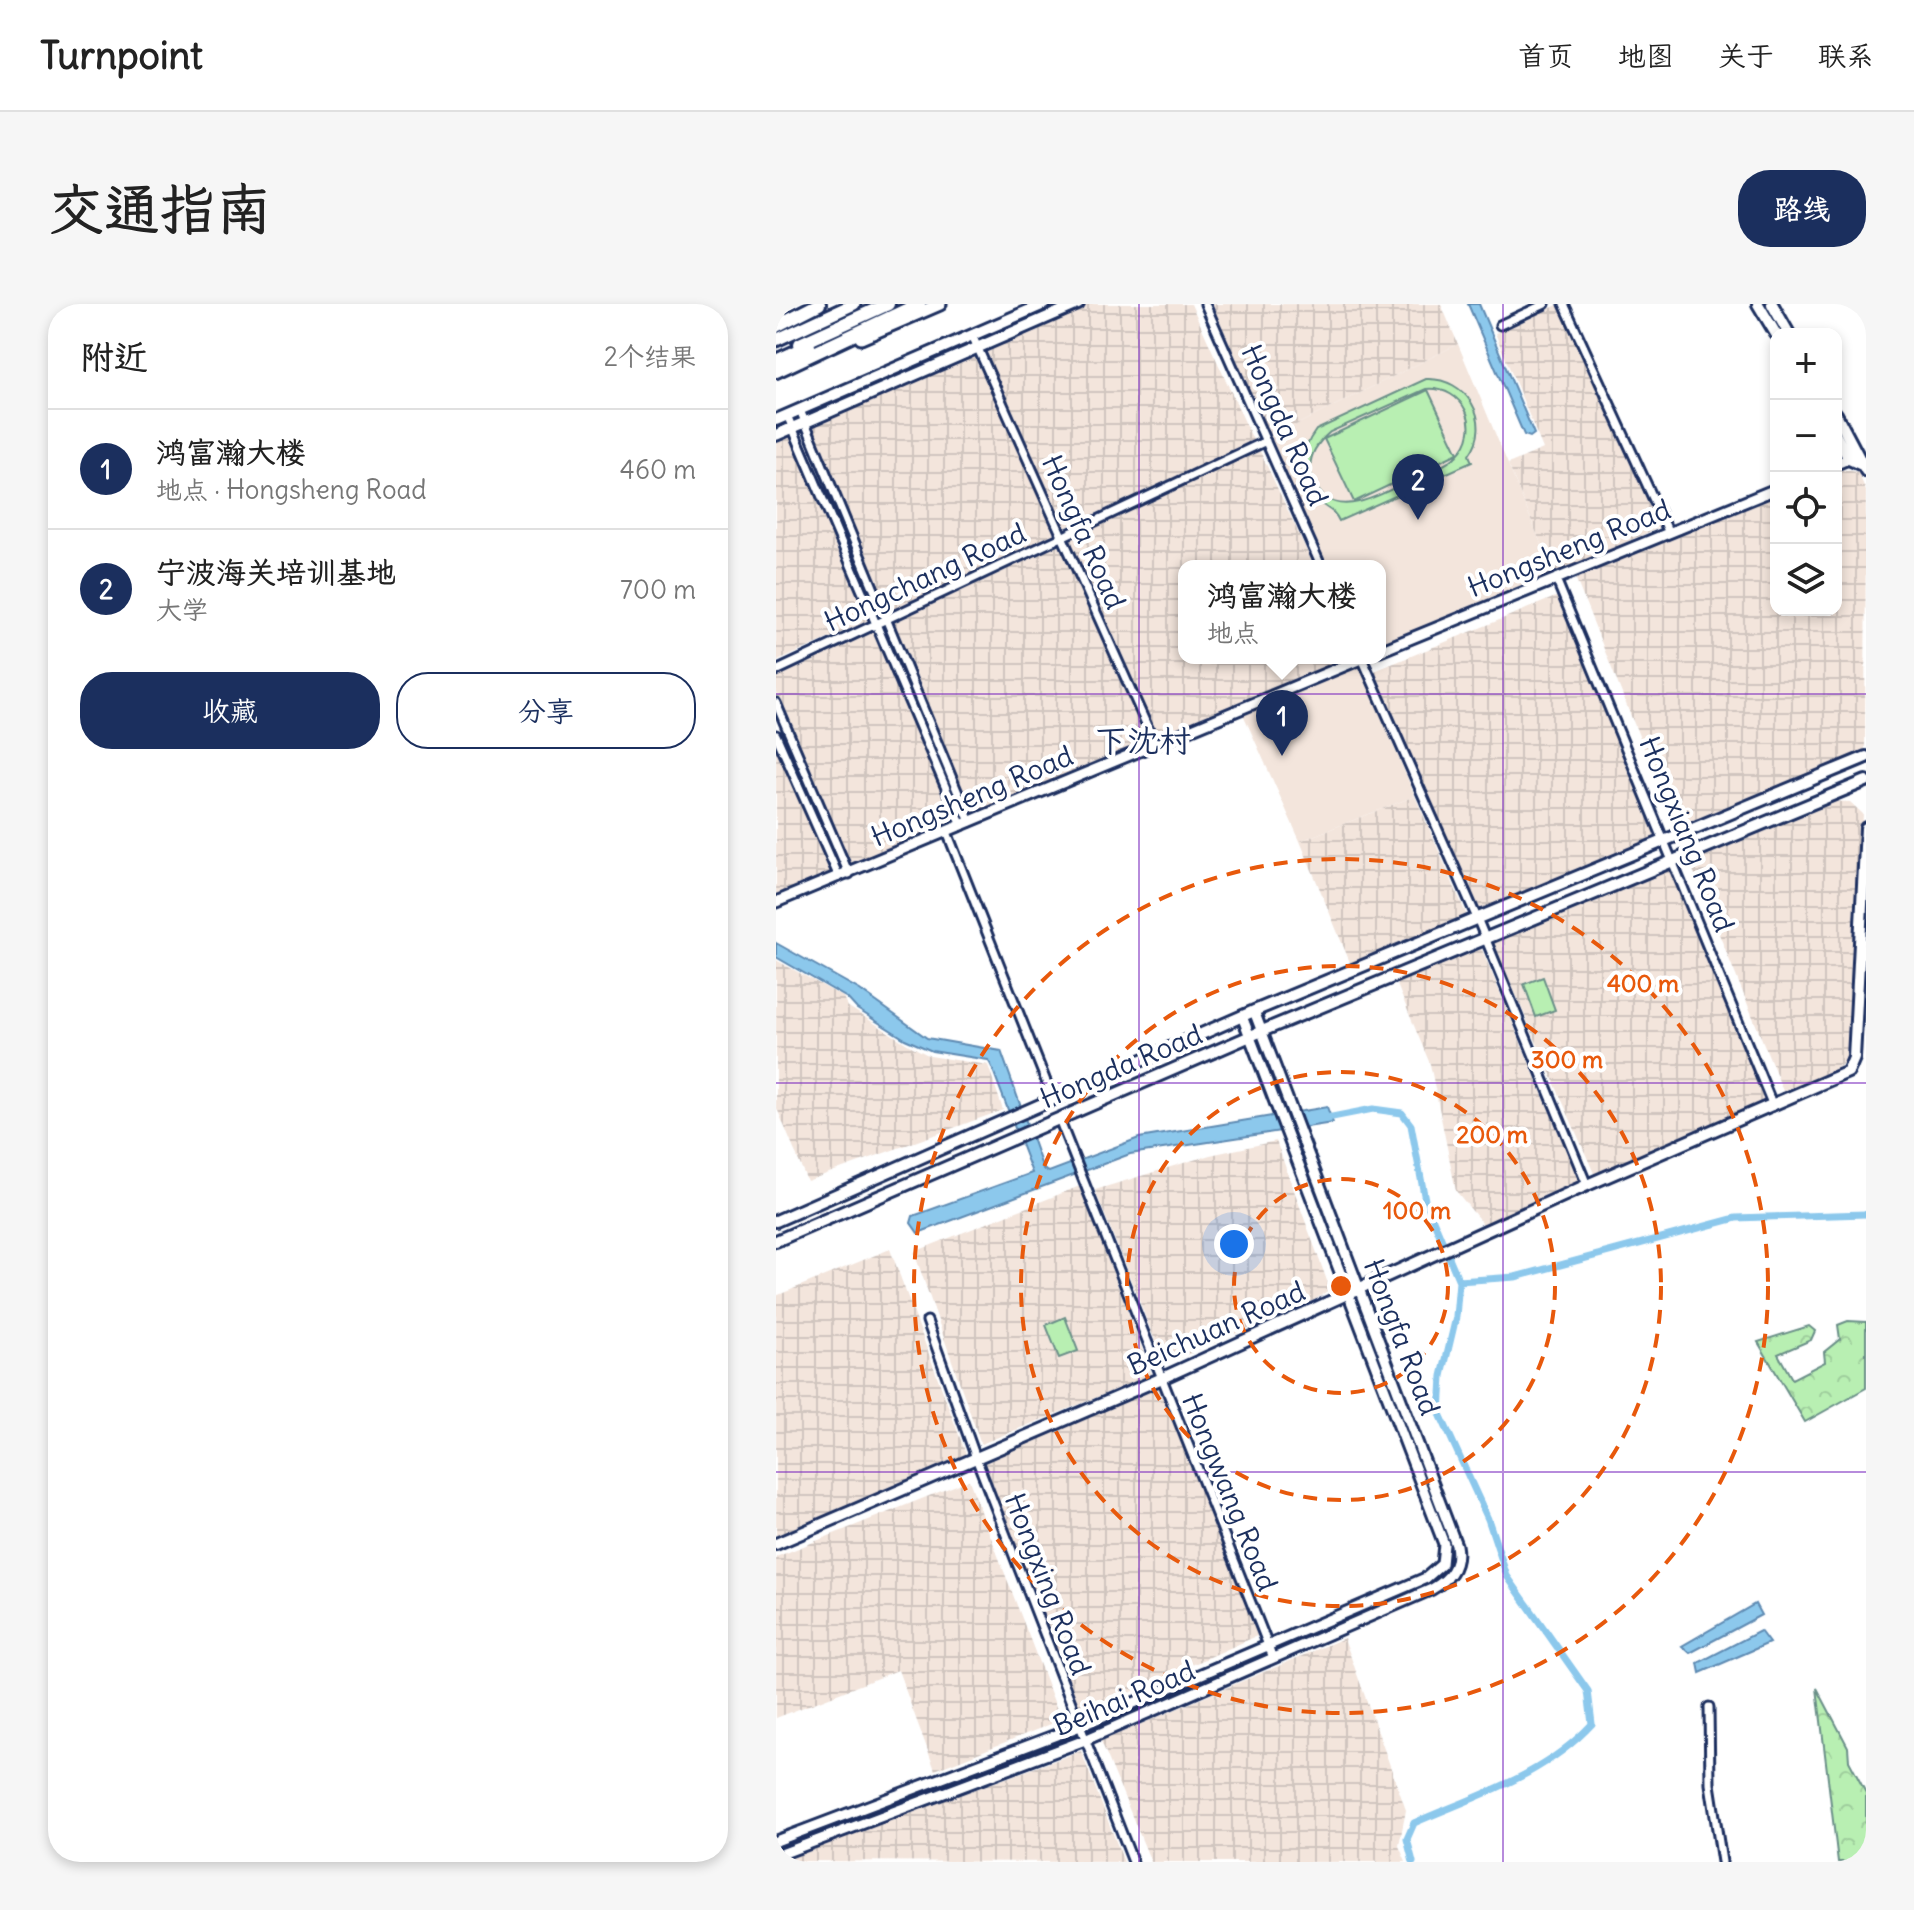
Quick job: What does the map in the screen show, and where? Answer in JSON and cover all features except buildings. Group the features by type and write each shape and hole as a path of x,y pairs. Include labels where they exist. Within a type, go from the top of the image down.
{"highway":[{"path":"776,326 819,304"},
{"path":"776,358 888,304"},
{"path":"776,358 898,304"},
{"path":"776,373 919,304"}],"main road":[{"path":"776,340 854,304"},
{"path":"776,373 940,304"},
{"path":"776,420 1044,304"},
{"path":"776,435 1078,304"},
{"path":"1758,304 1772,328"},
{"path":"1772,304 1786,328"},
{"path":"1842,425 1865,468"},
{"path":"1842,441 1858,456"},
{"name":"Hongda Road","path":"776,1221 1242,1016 1866,757"},
{"name":"Hongda Road","path":"776,1241 1262,1031 1866,781"},
{"name":"Beichuan Road","path":"776,1544 1160,1379 1587,1185 1848,1072 1854,1058 1866,828"}],"street":[{"path":"776,320 810,304"},
{"name":"Hongda Road","path":"1205,304 1318,560"},
{"path":"1500,325 1545,304"},
{"path":"1564,304 1669,533"},
{"name":"Hongfa Road","path":"972,335 1156,746"},
{"path":"800,410 966,824"},
{"path":"787,415 966,824"},
{"name":"Hongchang Road","path":"776,671 1266,441"},
{"name":"Hongsheng Road","path":"1386,649 1770,491"},
{"name":"Hongxiang Road","path":"1556,579 1773,1106"},
{"name":"Hongsheng Road","path":"776,902 1348,664"},
{"path":"1365,664 1486,938 1587,1185"},
{"path":"776,703 844,876"},
{"path":"776,735 844,876"},
{"path":"947,832 1053,1099"},
{"name":"Hongfa Road","path":"1254,1011 1456,1545"},
{"name":"Hongfa Road","path":"1242,1016 1444,1544"},
{"name":"Hongwang Road","path":"1059,1119 1273,1658"},
{"name":"Hongxing Road","path":"927,1321 976,1458 1133,1862"},
{"name":"Beihai Road","path":"776,1841 1080,1726 1426,1578 1442,1564 1444,1544"},
{"name":"Beihai Road","path":"776,1856 1085,1740 1442,1584 1457,1562 1456,1545"},
{"path":"1709,1707 1710,1784 1722,1862"}],"shaded area":[{"path":"1083,304 1191,304 1254,442 1062,529 984,348"},
{"path":"1208,304 1441,304 1458,344 1268,439"},
{"path":"1560,304 1660,527 1554,575 1508,464 1543,449 1495,333"},
{"path":"1458,344 1554,575 1386,645 1386,560 1324,560 1268,439"},
{"path":"975,352 1056,533 885,613 807,423"},
{"path":"791,431 872,619 776,662 776,437"},
{"path":"1259,449 1311,560 1178,560 1178,664 1339,664 1157,739 1067,538"},
{"path":"1842,469 1858,472 1866,491 1865,753 1678,833 1575,577 1770,497 1770,616 1842,616"},
{"path":"1060,541 1150,741 970,817 890,621"},
{"path":"1558,596 1659,840 1480,915 1372,672"},
{"path":"875,627 958,821 848,867 776,697 776,674"},
{"path":"1359,665 1415,796 1300,841 1243,714"},
{"path":"776,743 835,875 776,896"},
{"path":"1415,796 1467,916 1351,965 1300,841"},
{"path":"1829,801 1850,802 1863,814 1846,1060 1836,1070 1783,1091 1688,858"},
{"path":"1670,867 1769,1104 1596,1178 1492,940"},
{"path":"1480,945 1580,1184 1486,1228 1456,1191 1430,1064 1395,980"},
{"path":"776,960 843,997 847,1006 930,1056 988,1065 1003,1110 807,1181 776,1106"},
{"path":"1276,1141 1330,1289 1316,1299 1177,1359 1160,1353 1095,1190 1210,1155"},
{"path":"1080,1186 1152,1375 981,1444 914,1252"},
{"path":"890,1249 966,1454 776,1536 776,1296"},
{"path":"1157,1384 1259,1635 1080,1715 981,1462"},
{"path":"969,1480 1061,1720 935,1770 898,1670 776,1718 776,1557"},
{"path":"1344,1638 1406,1810 1399,1846 1406,1862 1151,1862 1101,1741"},
{"path":"1081,1751 1124,1862 776,1861"}],"green space":[{"path":"1426,379 1440,380 1464,393 1477,415 1478,428 1476,442 1469,455 1472,462 1339,521 1310,492 1303,475 1306,447 1316,430","holes":["1426,389 1439,390 1460,401 1469,421 1465,444 1453,459 1359,502 1345,504 1322,494 1313,480 1310,466 1316,447 1330,432"]},
{"path":"1428,390 1458,453 1354,502 1324,439"},
{"path":"1543,977 1555,1010 1536,1017 1524,984"},
{"path":"1065,1317 1078,1351 1059,1358 1046,1325"},
{"path":"1848,1321 1866,1322 1866,1388 1805,1422 1758,1342 1809,1326 1815,1331 1811,1340 1778,1354 1792,1379 1825,1362 1824,1352 1840,1339 1838,1325"},
{"path":"1817,1688 1848,1747 1849,1761 1866,1793 1866,1862 1838,1862"}],"water":[{"path":"1468,304 1479,304 1534,434 1530,437 1524,435"},
{"path":"776,943 860,990 927,1038 1001,1051 1043,1169 1049,1172 1139,1138 1327,1107 1333,1123 1130,1154 918,1233 911,1223 913,1216 1032,1173 991,1065 988,1060 932,1051 905,1039 857,1009 847,998 776,957"},
{"path":"1755,1604 1761,1615 1690,1653 1682,1646"},
{"path":"1760,1631 1769,1643 1700,1673 1698,1663"}],"waterway":[{"path":"1322,1119 1373,1109 1402,1113 1411,1125 1425,1200 1459,1281 1456,1317 1442,1376 1440,1414 1488,1519 1507,1576 1588,1691 1592,1724 1573,1742 1531,1771 1414,1823 1407,1839 1413,1862"},
{"path":"1459,1281 1515,1277 1736,1218 1866,1214"}],"place":[{"name":"宁波海关培训基地","path":"1418,520"},
{"name":"鸿富瀚大楼","path":"1282,756"}],"district":[{"name":"下沈村","path":"1143,740"}]}
